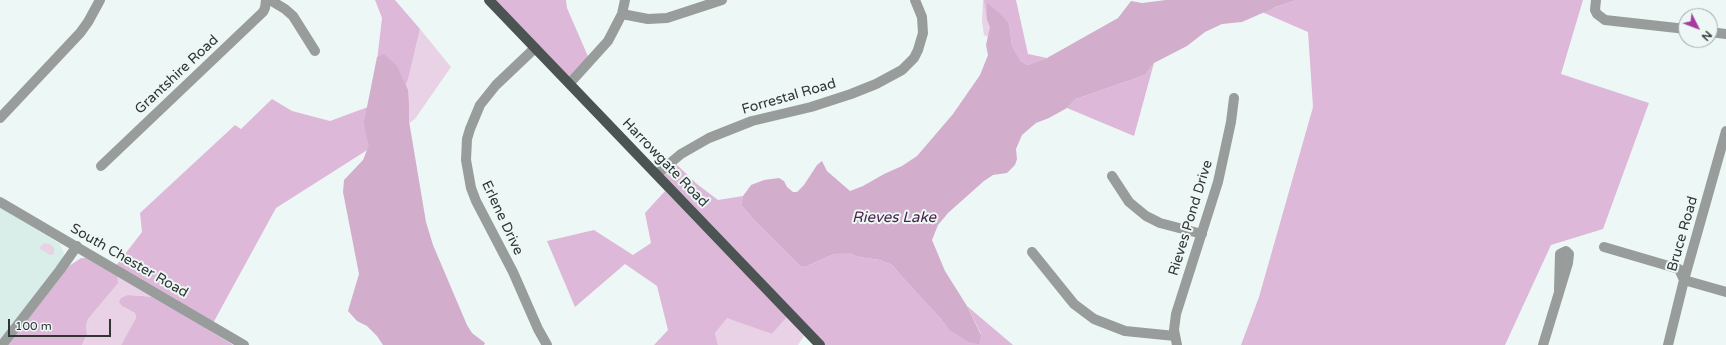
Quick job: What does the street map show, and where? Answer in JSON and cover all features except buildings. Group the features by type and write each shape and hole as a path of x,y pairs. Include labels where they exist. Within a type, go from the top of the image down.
{"main road":[{"name":"Harrowgate Road","path":"489,0 820,345"}],"street":[{"path":"0,118 80,33 100,0"},
{"name":"Grantshire Road","path":"101,166 263,12 266,0"},
{"path":"270,0 293,16 315,51"},
{"path":"570,83 608,41 622,14 625,0"},
{"path":"622,14 657,20 722,0"},
{"name":"Forrestal Road","path":"657,174 681,154 709,138 752,121 833,100 892,76 908,65 922,42 922,17 915,0"},
{"path":"1596,0 1595,5 1597,14 1605,20 1678,28"},
{"name":"Erlene Drive","path":"535,48 496,85 480,105 467,139 466,160 468,174 476,201 547,345"},
{"name":"Rieves Pond Drive","path":"1176,341 1174,323 1176,314 1220,175 1231,122 1234,98"},
{"name":"Bruce Road","path":"1668,345 1684,280 1723,153 1726,131"},
{"path":"1112,176 1129,202 1146,216 1160,223 1202,234"},
{"name":"South Chester Road","path":"0,202 244,345"},
{"path":"2,345 77,246"},
{"path":"1604,247 1679,269 1684,280 1726,292"},
{"path":"1032,252 1074,304 1094,319 1103,324 1125,331 1176,341"},
{"path":"1543,345 1559,290"}],"shaded area":[{"path":"375,0 395,0 420,29 408,80 372,147 276,208 212,325 115,267 142,232 140,213 235,125 241,129 272,99 292,111 330,121 368,107 376,69 382,18"},
{"path":"489,0 566,0 567,8 590,61 570,83"},
{"path":"983,0 1004,0 1001,19 991,38 984,35 982,22"},
{"path":"984,0 1016,0 1028,54 1047,58 1027,65 1021,61 1012,46 1009,23 987,4 987,20"},
{"path":"1297,0 1583,0 1561,74 1649,103 1603,229 1551,245 1505,345 1241,345 1259,297 1313,107 1308,32 1262,12"},
{"path":"420,29 451,67 415,119 399,130 398,97 408,80"},
{"path":"1154,63 1134,136 1067,108 1076,99 1145,75"},
{"path":"673,161 697,184 718,200 743,196 741,205 800,266 805,267 834,254 851,252 859,257 880,260 892,265 941,319 948,329 981,334 967,306 1013,345 820,345 657,174"},
{"path":"665,191 787,317 772,334 727,318 715,333 718,345 654,345 668,330 657,286 625,264 575,307 547,241 594,230 633,255 651,243 645,213"},
{"path":"0,207 60,244 64,253 62,262 0,340"},
{"path":"44,243 50,244 54,248 54,254 50,255 39,248"},
{"path":"81,258 86,258 117,276 118,283 88,319 86,326 87,334 82,345 8,345 69,266"},
{"path":"117,276 155,297 128,295 122,306 135,313 136,318 121,345 82,345 87,334 86,326 88,319 117,283"},
{"path":"128,295 155,297 233,345 121,345 136,318 135,313 122,306 119,302 121,298"},
{"path":"727,317 772,334 787,317 804,336 798,345 718,345 715,333"}],"water":[{"name":"Rieves Lake","path":"1166,0 1297,0 1276,7 1242,22 1222,24 1205,32 1187,46 1154,63 1145,75 1076,99 1067,108 1036,123 1022,135 1016,149 1017,159 1015,165 1007,173 993,175 984,181 948,213 938,225 932,240 945,271 967,306 981,335 979,344 969,342 948,329 941,319 892,265 880,260 859,257 851,253 834,254 805,267 800,266 741,205 743,196 751,185 764,180 779,178 784,181 787,187 793,192 797,192 804,185 817,165 822,161 827,171 850,191 902,166 917,156 953,114 980,75 988,55 986,45 990,27 987,20 987,3 1009,23 1012,46 1021,61 1027,65 1047,58 1118,18 1131,1 1142,3"},
{"path":"384,54 397,66 408,90 409,121 426,222 433,245 467,325 472,333 485,343 484,345 383,345 377,336 367,326 357,321 348,311 359,274 343,192 344,180 363,160 369,145 364,122 377,57"}]}
